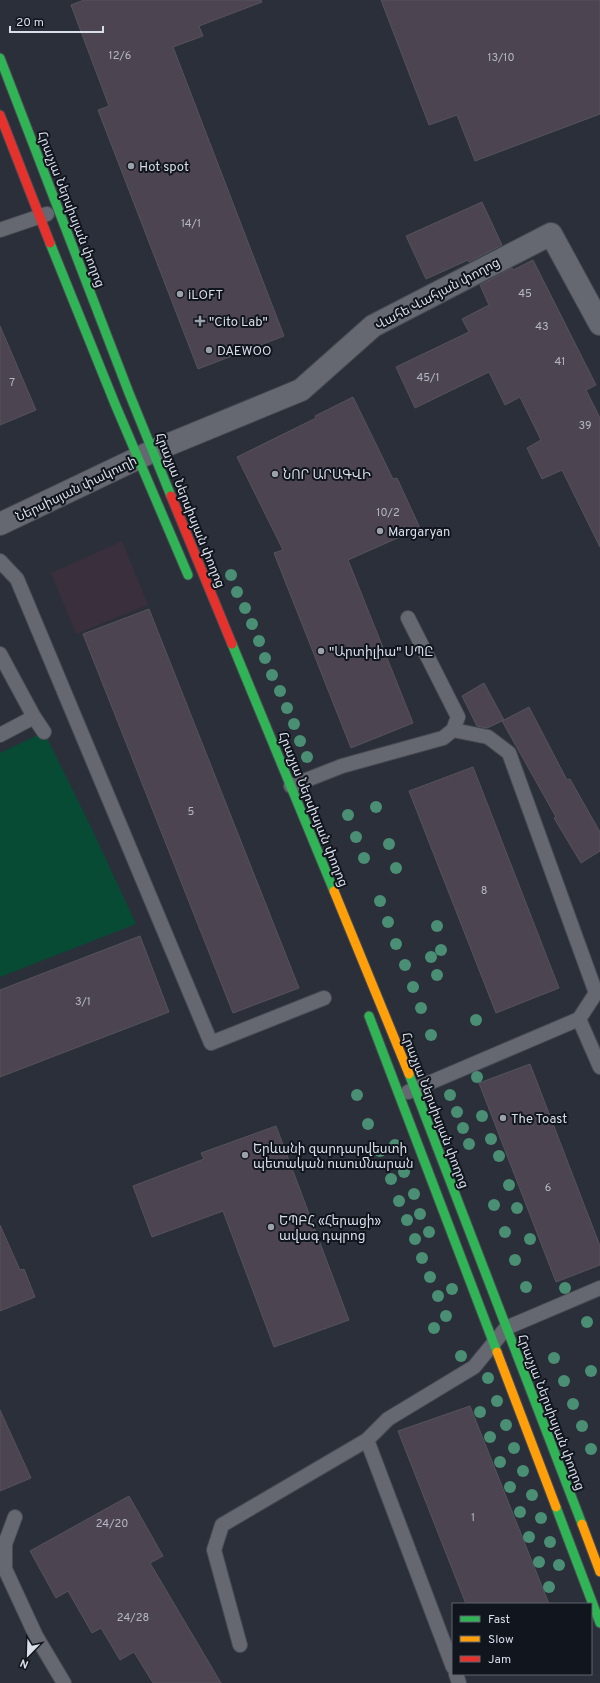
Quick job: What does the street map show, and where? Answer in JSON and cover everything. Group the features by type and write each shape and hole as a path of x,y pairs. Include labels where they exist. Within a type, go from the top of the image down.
{"street":[{"name":"Հրաչյա Ներսիսյան փողոց","path":"0,58 59,210 190,581"},
{"name":"Հրաչյա Ներսիսյան փողոց","path":"0,115 38,217 291,786 415,1088 600,1572"},
{"name":"Վահե Վահյան փողոց","path":"145,455 301,390 373,326 551,234 600,324"},
{"name":"Ներսիսյան փակուղի","path":"0,524 145,455"},
{"path":"365,1006 600,1623"}],"lane":[{"path":"0,230 59,210"},
{"path":"0,561 18,579 211,1043 324,998"},
{"path":"291,786 342,766 444,738 453,730 458,717 408,618"},
{"path":"0,654 34,717 44,732"},
{"path":"0,735 34,717"},
{"path":"400,1095 579,1019 596,993 509,753 488,737 453,730"},
{"path":"579,1019 600,1067"},
{"path":"240,1644 214,1550 222,1525 367,1440 388,1420 474,1367 506,1328 600,1288"},
{"path":"367,1440 452,1664"},
{"path":"15,1517 5,1544 5,1569 36,1636 64,1683"}],"shaded area":[{"path":"122,541 148,605 76,634 51,573"}],"green space":[{"path":"44,732 90,825 136,924 0,977 0,753"}],"building":[{"path":"84,0 261,0 262,2 199,26 203,36 173,47 284,336 198,369 98,110 109,106 71,5"},
{"path":"381,0 600,0 600,114 475,161 457,115 429,125"},
{"path":"482,202 502,245 469,262 468,260 426,279 406,236"},
{"path":"533,260 596,385 586,390 600,418 600,547 562,470 542,479 527,448 541,440 520,397 505,405 489,372 415,408 396,367 469,332 462,319 489,305 480,285 512,268 513,270"},
{"path":"0,326 36,410 0,425"},
{"path":"353,397 393,479 397,478 420,528 348,560 413,723 351,748 274,553 283,550 237,457 316,418 315,416"},
{"path":"149,609 299,988 233,1013 83,634"},
{"path":"484,683 504,720 487,728 477,726 462,696"},
{"path":"529,707 567,780 570,779 600,832 600,851 581,863 554,818 556,817 502,721"},
{"path":"473,767 559,988 496,1013 409,791"},
{"path":"140,936 169,1012 0,1077 0,990"},
{"path":"530,1064 600,1246 600,1265 556,1282 479,1083"},
{"path":"276,1126 349,1320 274,1347 223,1211 152,1237 133,1186 204,1159 201,1153"},
{"path":"0,1225 20,1270 24,1269 35,1297 0,1311"},
{"path":"470,1406 549,1603 466,1603 398,1431"},
{"path":"0,1410 31,1478 0,1491"},
{"path":"129,1496 163,1556 150,1563 221,1683 153,1683 134,1652 120,1660 101,1628 92,1633 68,1591 56,1598 30,1551"}],"traffic: fast":[{"path":"0,58 129,393 171,496"},
{"path":"50,243 115,404 188,575"},
{"path":"232,644 334,891"},
{"path":"369,1016 497,1352"},
{"path":"409,1074 582,1524"},
{"path":"556,1507 600,1623"}],"traffic: slow":[{"path":"334,891 409,1074"},
{"path":"497,1352 556,1507"},
{"path":"582,1524 600,1572"}],"traffic: jam":[{"path":"0,115 50,243"},
{"path":"171,496 232,644"}],"place":[{"name":"Hot spot","path":"131,166"},
{"name":"iLOFT","path":"180,294"},
{"name":"\"Cito Lab\"","path":"200,321"},
{"name":"DAEWOO","path":"209,350"},
{"name":"ՆՈՐ ԱՐԱԳՎԻ","path":"275,474"},
{"name":"Margaryan","path":"380,531"},
{"name":"\"Արտիլիա\" ՍՊԸ","path":"321,651"},
{"name":"The Toast","path":"503,1118"},
{"name":"Երևանի զարդարվեստի պետական ուսումնարան","path":"245,1155"},
{"name":"ԵՊԲՀ «Հերացի» ավագ դպրոց","path":"271,1227"}]}
